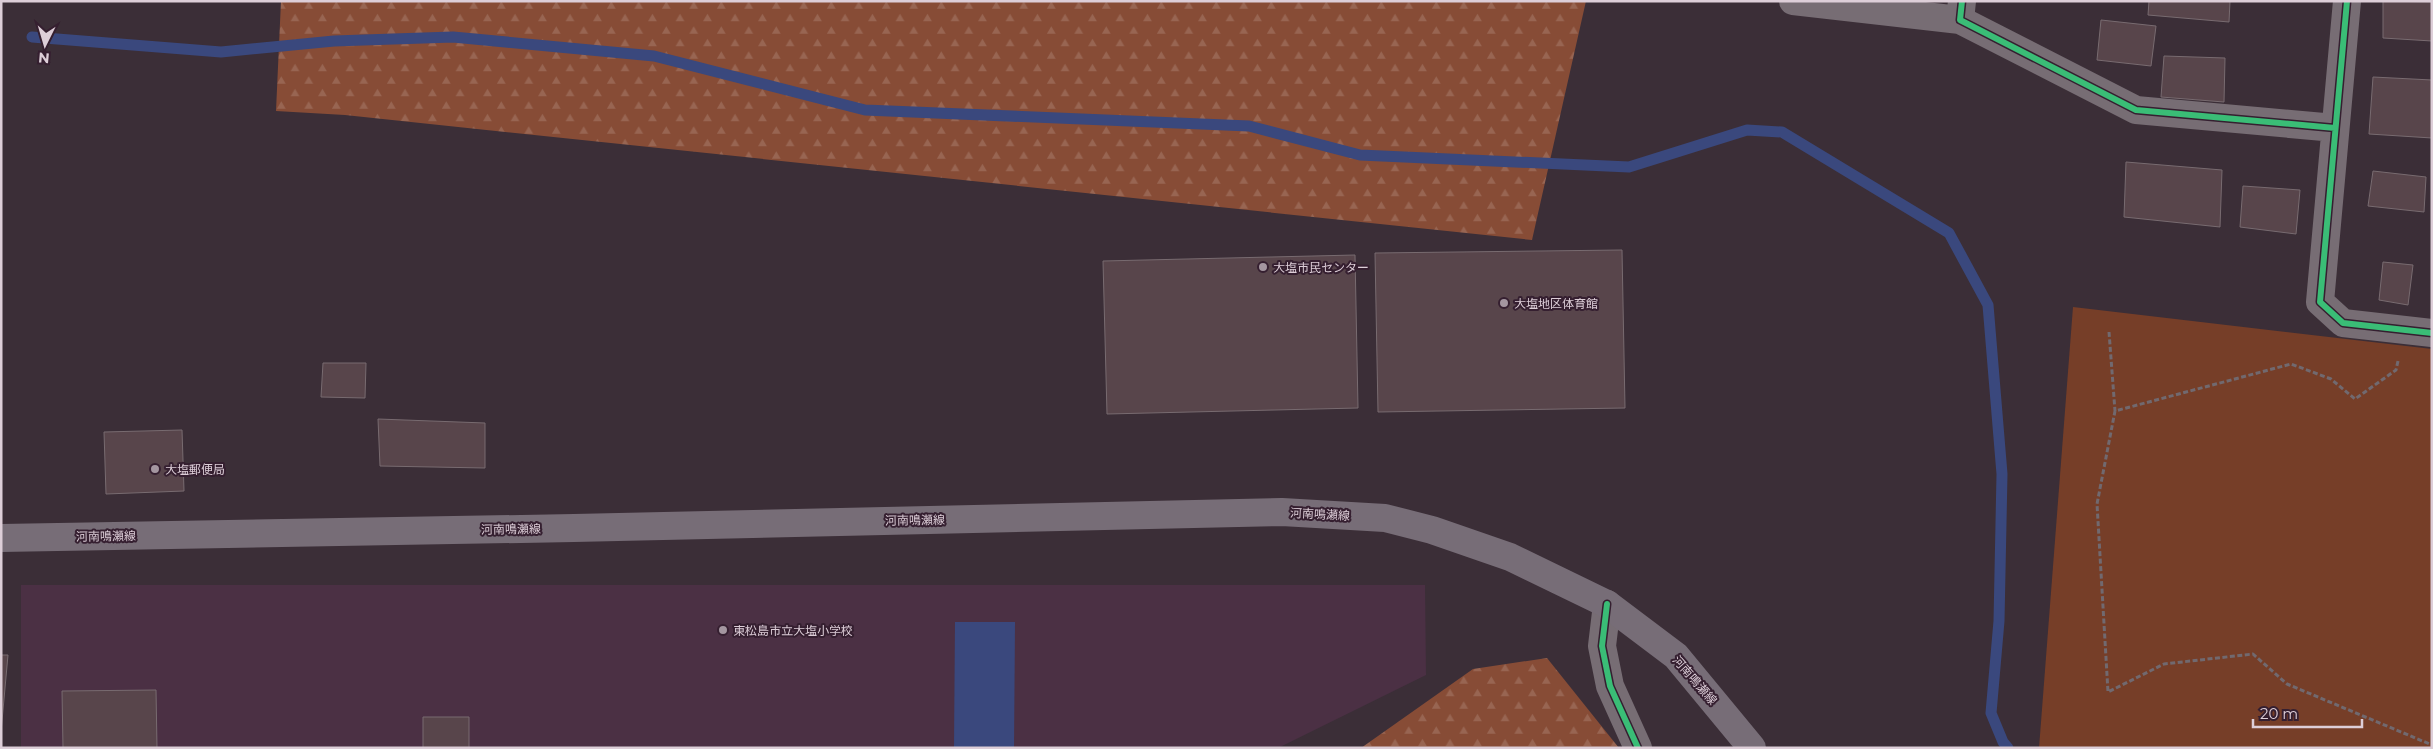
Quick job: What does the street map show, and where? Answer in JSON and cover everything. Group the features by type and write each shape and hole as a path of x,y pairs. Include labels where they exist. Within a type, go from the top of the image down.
{"main road":[{"name":"河南鳴瀬線","path":"1,538 574,528 1282,512 1385,518 1432,530 1510,557 1607,604 1676,656 1752,748"}],"street":[{"path":"1794,1 1961,11 2136,110 2335,128"},
{"path":"2347,1 2320,302 2343,323 2432,333"},
{"path":"1607,604 1602,646 1610,686 1638,748"}],"path":[{"path":"2115,410 2291,364 2331,379 2355,399 2396,370 2403,331"},
{"path":"2109,332 2115,410 2098,504 2108,692 2164,664 2253,654 2287,684 2432,746"}],"shaded area":[{"path":"2073,307 2432,349 2432,748 2039,748"},
{"name":"東松島市立大塩小学校","path":"21,585 1425,585 1426,675 1278,748 21,748"}],"green space":[{"path":"281,1 1586,1 1532,240 345,115 276,111"},
{"path":"1547,658 1619,748 1361,748 1473,669"}],"water":[{"path":"955,622 1015,622 1014,748 954,748"}],"building":[{"path":"2149,1 2230,1 2229,22 2148,15"},
{"path":"2383,1 2432,2 2432,41 2383,38"},
{"path":"2101,20 2156,26 2151,66 2097,60"},
{"path":"2164,56 2225,58 2224,102 2161,97"},
{"path":"2373,77 2432,80 2432,138 2369,134"},
{"path":"2126,162 2222,170 2220,227 2124,217"},
{"path":"2373,171 2426,177 2424,212 2368,206"},
{"path":"2243,186 2300,190 2296,234 2240,227"},
{"path":"1622,250 1625,408 1378,412 1375,253"},
{"path":"1355,255 1358,408 1107,414 1103,261"},
{"path":"2383,262 2413,265 2408,305 2379,300"},
{"path":"323,363 366,363 365,398 321,397"},
{"path":"378,419 485,423 485,468 380,466"},
{"path":"182,430 184,491 106,494 104,432"},
{"path":"1,655 8,655 1,732"},
{"path":"156,690 157,748 63,748 62,691"},
{"path":"423,717 469,717 469,748 423,748"}],"waterway":[{"path":"32,37 221,52 334,41 453,37 654,56 865,110 1249,126 1360,155 1629,167 1747,130 1782,132 1949,233 1988,305 2002,474 1999,621 1991,713 2003,742 2008,748"}],"cycle path":[{"path":"1962,1 1960,20 2136,110 2335,128"},
{"path":"2347,1 2320,302 2343,323 2432,333"},
{"path":"1607,604 1602,646 1610,686 1638,748"}],"place":[{"name":"大塩市民センター","path":"1263,267"},
{"name":"大塩地区体育館","path":"1504,303"},
{"name":"大塩郵便局","path":"155,469"},
{"name":"東松島市立大塩小学校","path":"723,630"}]}
